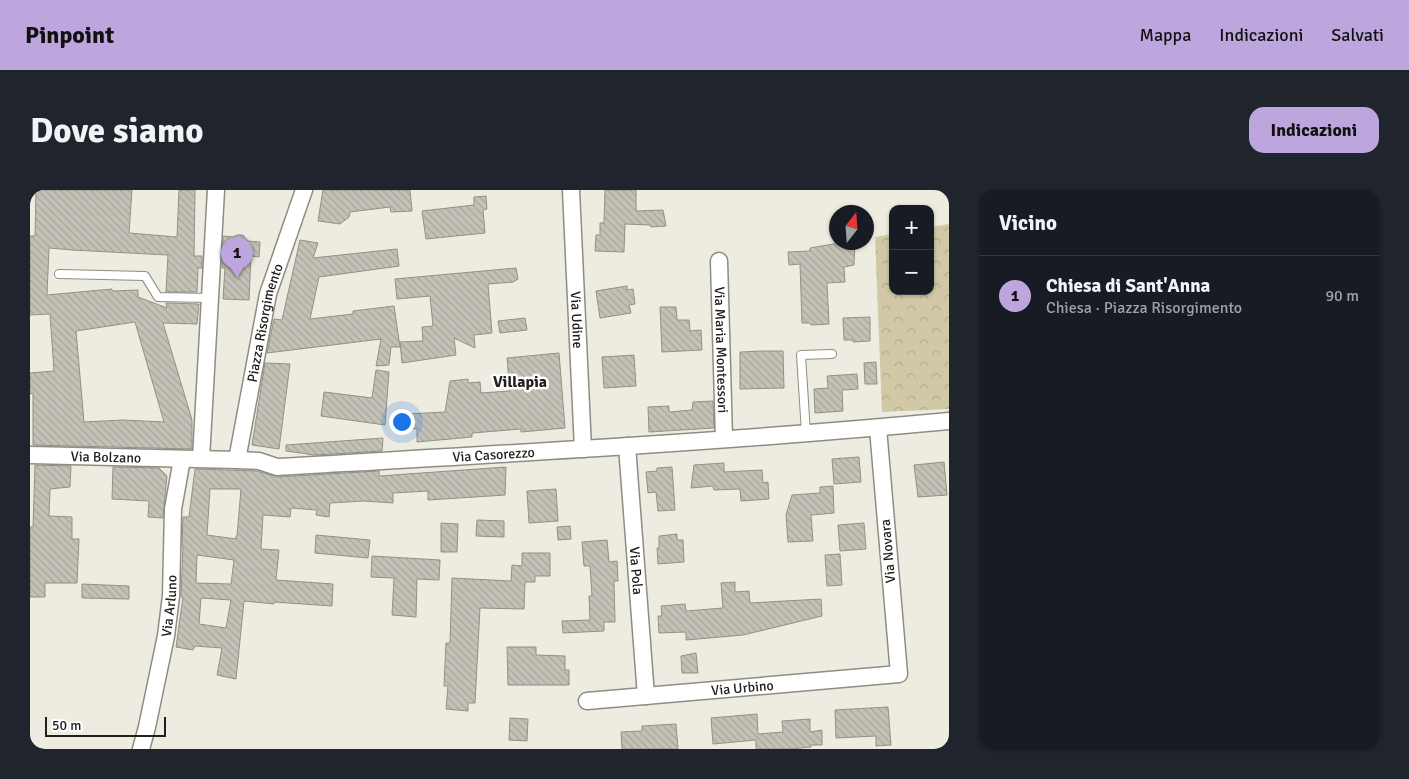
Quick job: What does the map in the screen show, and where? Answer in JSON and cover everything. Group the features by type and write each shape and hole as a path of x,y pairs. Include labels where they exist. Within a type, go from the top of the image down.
{"street":[{"path":"201,459 216,190"},
{"name":"Piazza Risorgimento","path":"237,460 268,294 304,190"},
{"name":"Via Udine","path":"571,190 583,449"},
{"name":"Via Maria Montessori","path":"718,261 724,439"},
{"name":"Via Casorezzo","path":"182,459 259,461 277,467 628,446 949,421"},
{"name":"Via Novara","path":"878,428 899,674"},
{"name":"Via Pola","path":"628,446 646,696"},
{"name":"Via Bolzano","path":"30,455 182,459"},
{"name":"Via Arluno","path":"141,749 166,636 171,596 173,509 182,459"},
{"name":"Via Urbino","path":"588,701 899,674"}],"lane":[{"path":"59,274 145,276 158,297 210,298"},
{"path":"806,433 801,355 832,354"}],"green space":[{"path":"949,224 949,409 882,412 875,237 889,235 889,295 934,295 934,226"}],"building":[{"path":"36,190 132,190 129,233 177,237 179,190 195,190 194,256 202,256 202,268 198,268 197,292 166,292 168,255 49,248 47,295 112,289 112,291 138,290 138,297 167,308 166,303 199,304 197,324 163,323 192,420 192,449 33,445 33,393 30,394 30,373 54,371 50,314 30,315 30,236 35,236","holes":["135,322 164,422 123,420 84,422 76,331"]},
{"path":"323,190 410,190 412,211 391,212 390,207 350,212 349,217 340,224 318,221"},
{"path":"605,190 636,190 636,211 663,210 666,226 651,227 650,225 625,224 624,252 595,251 596,235 600,235 600,223 604,223"},
{"path":"486,196 487,209 483,210 485,233 426,239 422,211 474,205 474,197"},
{"path":"243,235 248,241 260,242 259,257 251,256 249,300 223,299 225,268 222,268 223,236 234,237"},
{"path":"300,240 318,243 313,258 397,249 399,266 319,277 310,319 353,314 353,311 394,306 400,347 391,347 389,365 376,366 381,339 267,353 274,319 282,320"},
{"path":"829,245 829,250 855,250 854,265 844,267 845,282 827,283 829,324 811,325 810,323 802,323 800,264 789,265 788,252 810,251 810,248"},
{"path":"516,268 518,279 513,282 488,284 492,333 474,335 475,348 454,338 456,355 402,363 400,342 423,341 422,327 433,326 430,296 397,299 395,279"},
{"path":"627,286 627,290 633,289 635,304 629,305 631,313 600,318 596,291"},
{"path":"660,307 676,307 677,320 689,320 690,331 701,330 702,350 662,352"},
{"path":"870,317 870,341 853,342 853,340 844,340 843,318"},
{"path":"525,318 527,330 500,333 498,321"},
{"path":"783,351 784,388 740,389 740,352"},
{"path":"559,353 565,428 521,432 521,429 472,433 472,437 417,442 417,429 408,428 407,414 445,412 450,381 468,379 468,383 480,382 481,393 510,391 507,358"},
{"path":"634,355 636,386 604,388 602,357"},
{"path":"876,362 877,384 865,384 864,363"},
{"path":"265,363 290,364 279,449 252,445"},
{"path":"376,370 389,372 385,425 321,416 324,392 372,398"},
{"path":"857,374 858,389 842,390 843,411 815,413 814,389 828,388 827,376"},
{"path":"713,401 714,428 649,432 648,407 669,406 669,412 692,410 693,402"},
{"path":"383,438 382,451 315,455 286,451 286,445"},
{"path":"859,457 861,482 834,484 832,459"},
{"path":"944,462 947,495 918,497 914,465"},
{"path":"724,463 724,472 762,470 763,483 768,482 769,499 741,501 740,489 714,490 713,486 691,488 694,465"},
{"path":"35,465 71,466 70,487 50,489 49,516 72,517 72,539 79,539 77,583 45,583 45,597 30,597 30,527 33,527"},
{"path":"113,467 159,468 167,476 163,518 148,517 149,501 112,499"},
{"path":"506,467 505,495 428,500 428,491 393,493 393,503 364,501 330,503 329,517 316,515 317,510 291,508 290,517 263,515 261,549 279,550 276,580 333,584 332,606 244,601 236,679 217,675 222,648 195,646 193,650 176,647 183,597 181,597 183,517 189,517 195,469 257,471 278,477 379,471 379,476","holes":["210,489 241,489 236,539 207,535","197,555 234,560 231,584 196,583","201,598 231,600 226,628 199,624"]},
{"path":"672,467 675,510 658,511 656,492 648,493 646,472 657,471 657,468"},
{"path":"833,486 834,513 811,515 813,541 788,542 786,515 792,495 820,493 820,487"},
{"path":"556,489 558,521 529,523 527,491"},
{"path":"477,520 504,521 504,537 476,536"},
{"path":"441,523 458,524 457,552 441,552"},
{"path":"864,523 866,549 840,551 838,525"},
{"path":"570,526 571,539 558,540 557,527"},
{"path":"677,534 677,540 683,540 684,562 658,564 657,548 659,548 659,536"},
{"path":"316,535 370,540 368,558 315,553"},
{"path":"607,540 609,562 617,561 618,581 614,581 615,622 604,622 604,631 563,633 562,621 590,620 589,596 592,596 590,566 584,566 582,542"},
{"path":"522,553 550,553 550,576 535,576 535,582 525,582 524,609 480,608 475,703 468,703 468,711 446,709 448,686 444,686 446,643 450,643 452,578 511,581 512,565 522,566"},
{"path":"840,554 842,585 827,586 825,555"},
{"path":"372,556 440,560 439,580 417,579 416,617 392,615 394,578 371,577"},
{"path":"735,582 735,592 749,591 750,603 821,599 822,616 743,635 686,640 686,632 659,633 658,616 662,616 661,606 685,604 686,611 723,608 721,583"},
{"path":"82,584 129,586 129,599 82,598"},
{"path":"507,647 536,647 536,655 565,656 565,670 569,670 569,685 508,685"},
{"path":"696,653 698,673 682,673 681,656"},
{"path":"888,707 891,745 876,746 876,736 836,738 835,710"},
{"path":"757,714 758,734 783,732 782,721 810,719 810,732 822,730 822,745 791,749 756,749 756,740 713,744 711,718"},
{"path":"510,718 528,719 527,741 509,740"},
{"path":"676,724 678,749 622,749 621,732 642,731 642,726"}],"place":[{"name":"Chiesa di Sant'Anna","path":"237,278"}],"district":[{"name":"Villapia","path":"520,382"}]}
